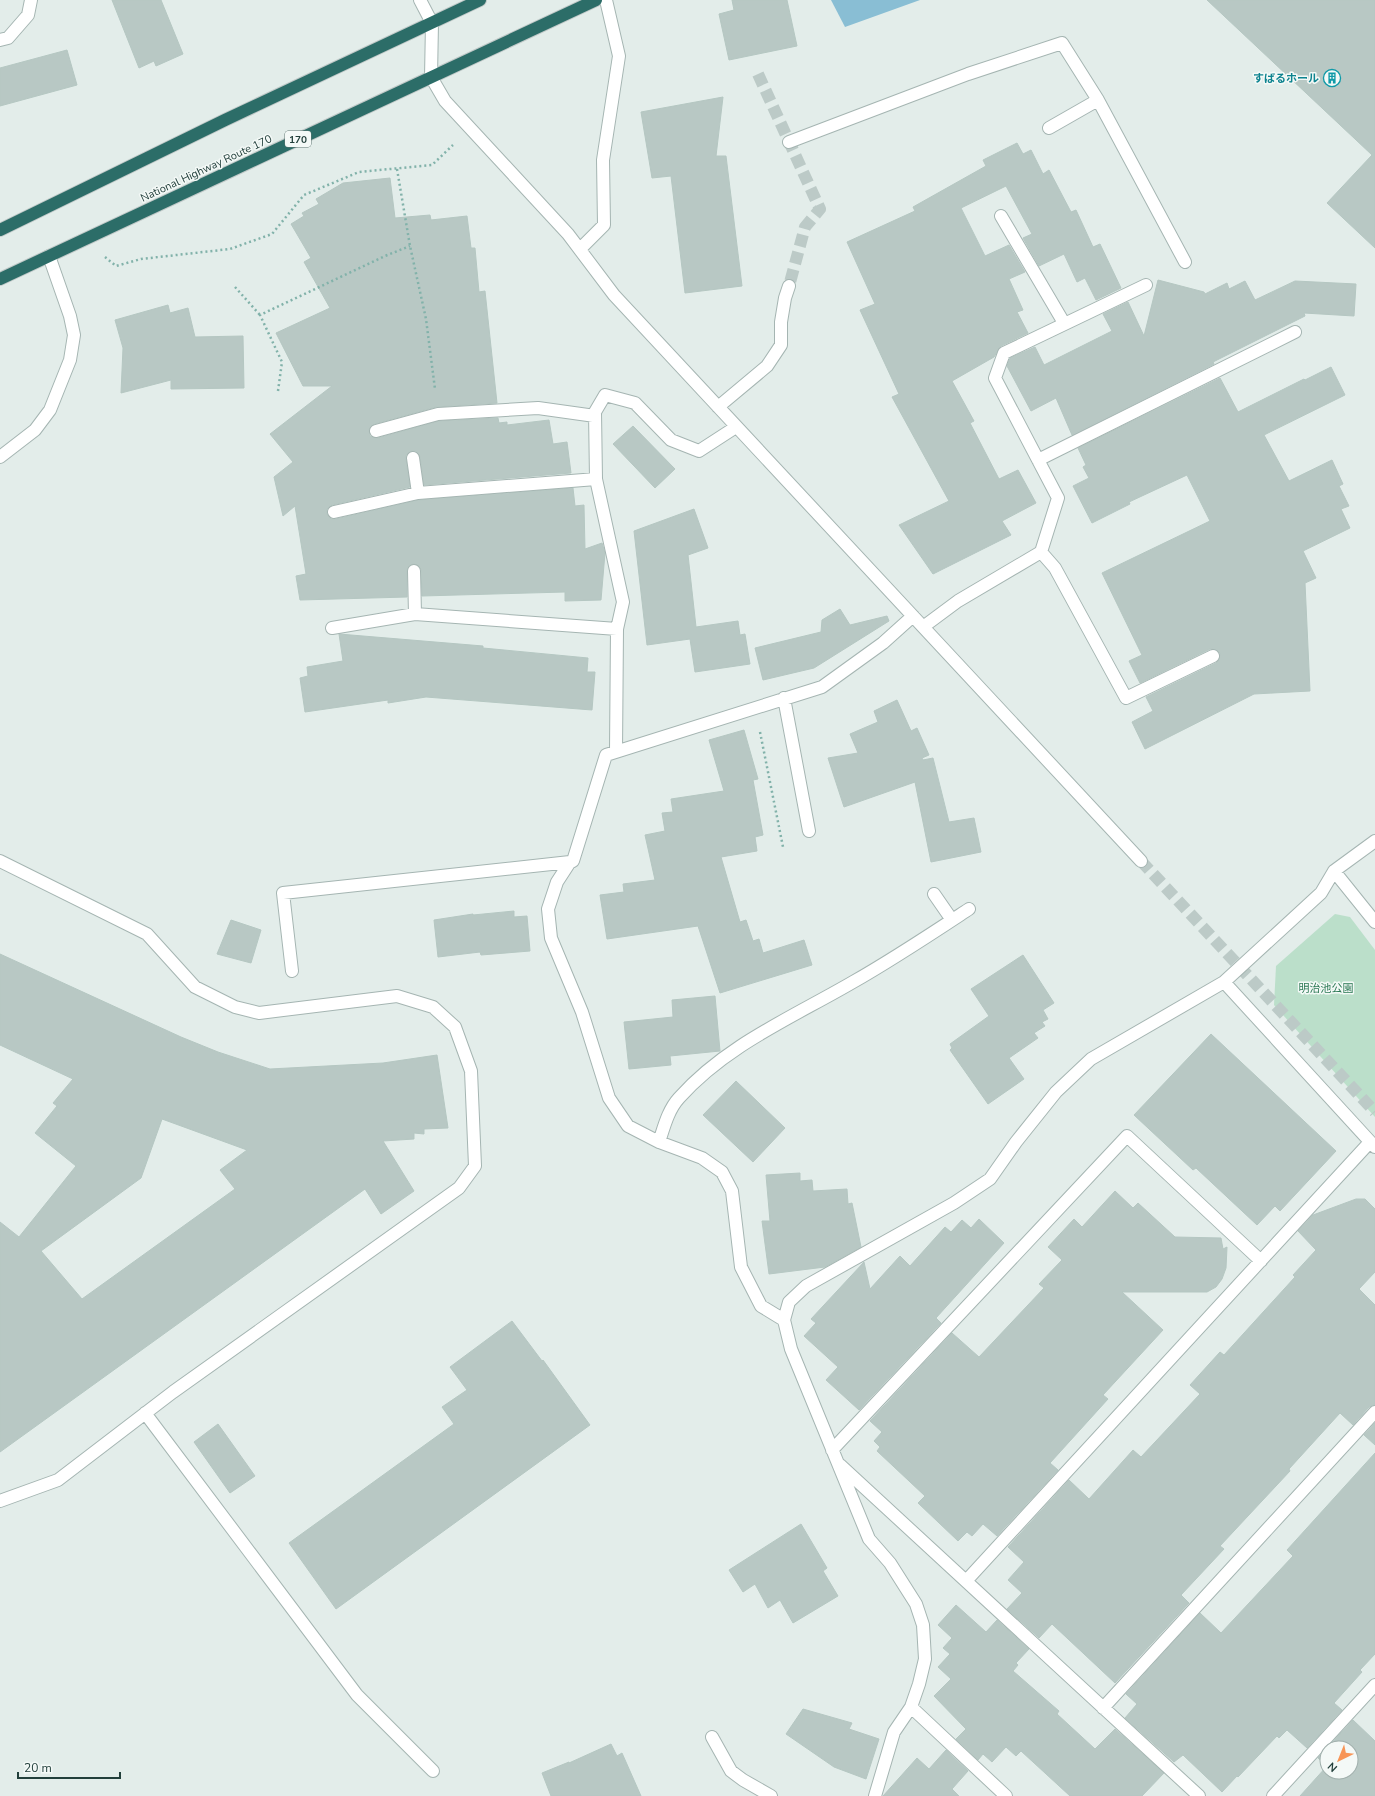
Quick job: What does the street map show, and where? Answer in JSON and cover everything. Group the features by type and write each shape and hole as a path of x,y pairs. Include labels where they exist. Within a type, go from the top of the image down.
{"highway":[{"path":"0,230 232,116 480,0"},
{"name":"National Highway Route 170","path":"0,279 596,0"}],"street":[{"path":"0,40 8,38 28,15 31,0"},
{"path":"420,0 432,23 431,77 445,101 568,234 614,295 1140,861"},
{"path":"580,249 604,225 603,160 619,56 606,0"},
{"path":"789,142 968,74 1062,43 1098,100 1185,262"},
{"path":"1049,128 1098,100"},
{"path":"1001,216 1064,323"},
{"path":"0,457 35,430 50,410 70,360 74,334 70,316 49,256"},
{"path":"923,627 958,601 1041,552 1058,498 996,378 1004,353 1146,285"},
{"path":"718,407 767,366 781,346 780,322 789,286"},
{"path":"1038,460 1295,332"},
{"path":"616,752 617,629 623,602 596,479 595,412 605,395 635,403 671,440 699,451 736,426"},
{"path":"376,431 438,414 538,408 595,416"},
{"path":"413,458 418,493"},
{"path":"334,512 418,493 596,479"},
{"path":"1041,552 1055,568 1126,698 1213,656"},
{"path":"414,571 415,614"},
{"path":"332,628 415,614 617,629"},
{"path":"784,1320 760,1306 741,1266 732,1191 722,1172 702,1158 659,1142 628,1126 608,1098 582,1012 551,938 548,909 557,882 570,862 572,862 606,755 822,686 883,643 912,616"},
{"path":"784,698 809,831"},
{"path":"875,1796 894,1732 911,1707 925,1659 923,1625 916,1604 890,1563 869,1539 836,1462 791,1349 784,1320 789,1302 806,1286 954,1203 990,1179 1016,1142 1056,1092 1091,1058 1224,982 1321,893 1334,871 1375,841"},
{"path":"0,861 147,934 195,987 235,1007 259,1013 397,996 433,1006 455,1027 471,1071 475,1166 459,1188 285,1311 145,1413 58,1480 0,1501"},
{"path":"292,972 283,893 570,862"},
{"path":"1334,871 1375,922"},
{"path":"934,894 952,920"},
{"path":"659,1142 666,1118 678,1098 716,1063 749,1040 854,982 969,909"},
{"path":"966,1581 1261,1261 1373,1145 1224,982"},
{"path":"832,1450 1127,1136 1261,1261"},
{"path":"1103,1708 1375,1412"},
{"path":"145,1413 357,1695 433,1771"},
{"path":"836,1462 1199,1796"},
{"path":"1273,1796 1375,1685"},
{"path":"911,1707 1006,1796"},
{"path":"712,1737 725,1763 731,1771 743,1780 771,1796"}],"path":[{"path":"104,256 116,266 141,259 230,249 272,234 304,194 360,172 432,165 470,128"},
{"path":"397,169 410,246 426,319 438,414"},
{"path":"260,315 385,256 410,246"},
{"path":"235,287 260,315 282,362 278,391"},
{"path":"756,707 783,847"}],"green space":[{"name":"明治池公園","path":"1335,914 1350,917 1375,950 1375,1117 1274,1005 1276,966"}],"water":[{"path":"831,0 920,0 845,27"}],"building":[{"path":"112,0 161,0 183,54 156,66 154,61 139,68"},
{"path":"732,0 787,0 797,46 729,60 719,14 734,10"},
{"name":"すばるホール","path":"1207,0 1375,0 1375,248 1327,203 1372,155"},
{"path":"67,50 77,85 0,106 0,68"},
{"path":"723,97 716,156 726,156 742,286 685,293 671,176 652,178 641,112"},
{"path":"1017,143 1023,154 1031,150 1043,174 1049,170 1071,212 1076,210 1093,247 1100,244 1121,288 1096,300 1085,278 1077,282 1064,254 1039,266 1023,238 1032,234 1006,186 961,208 985,256 1009,245 1025,272 1009,279 1023,310 1017,312 1028,333 1001,346 994,357 952,381 974,421 970,423 999,479 1018,470 1036,503 1002,521 1011,535 933,574 899,525 949,501 892,397 899,394 860,310 875,304 847,242 915,211 913,207 986,166 983,160"},
{"path":"390,178 395,218 430,215 431,220 467,216 471,248 475,248 479,292 485,291 497,403 436,407 374,424 369,429 370,436 378,438 439,421 498,418 499,423 507,422 507,425 549,420 553,444 567,442 571,473 424,485 420,457 416,451 412,451 406,455 410,487 332,505 327,509 327,514 331,519 336,519 419,500 573,488 575,506 584,505 585,549 602,543 605,553 601,600 565,601 565,592 422,596 421,570 420,567 414,564 410,565 407,571 407,597 300,600 296,576 306,574 295,506 283,516 274,477 293,462 270,434 332,386 303,386 276,333 330,308 304,262 311,258 291,224 304,216 302,213 319,204 316,199 343,183"},
{"path":"1158,280 1204,292 1205,294 1227,283 1229,289 1245,281 1255,300 1295,281 1356,284 1354,316 1304,313 1305,316 1213,362 1214,364 1072,435 1056,398 1031,411 1007,366 1010,358 1035,347 1044,365 1112,331 1103,314 1128,302 1144,336"},
{"path":"168,305 170,313 188,308 195,337 243,336 244,388 171,389 171,380 121,393 123,348 115,320"},
{"path":"1331,367 1345,395 1264,435 1289,481 1332,460 1343,484 1339,486 1349,506 1341,509 1350,528 1303,551 1316,578 1305,583 1310,691 1254,694 1145,749 1132,722 1153,711 1146,697 1216,663 1219,660 1220,653 1217,650 1210,649 1140,683 1129,661 1142,655 1102,573 1210,521 1187,475 1129,502 1130,504 1092,523 1073,486 1089,478 1083,467 1086,465 1078,448 1220,378 1238,412"},
{"path":"633,426 675,469 655,488 613,444"},
{"path":"694,509 708,548 688,555 696,627 738,621 740,635 745,634 750,664 695,672 690,639 647,645 634,531"},
{"path":"840,609 850,625 887,616 889,621 814,668 763,680 755,648 821,632 822,620"},
{"path":"339,634 483,646 483,648 588,658 587,672 595,672 592,710 426,697 388,703 388,700 305,712 300,678 308,676 307,667 343,661"},
{"path":"897,700 911,731 917,728 929,755 922,758 923,760 933,758 949,822 974,818 981,852 931,862 915,782 844,807 828,758 858,753 850,734 878,722 874,711"},
{"path":"744,730 758,779 753,780 763,835 755,837 757,851 721,857 740,922 746,920 753,941 759,939 763,953 804,940 812,965 720,993 698,926 607,939 600,895 624,892 623,884 655,880 645,835 665,831 662,813 673,812 671,799 724,791 709,740"},
{"path":"514,911 514,917 527,916 530,951 481,955 480,952 438,957 434,920 473,914"},
{"path":"231,920 261,930 251,963 217,954"},
{"path":"0,954 181,1037 218,1052 270,1069 383,1063 437,1055 448,1128 424,1129 424,1134 414,1133 414,1139 383,1141 414,1191 381,1214 365,1189 0,1452 0,1222 19,1237 76,1166 35,1133 57,1106 53,1103 73,1079 0,1045","holes":["162,1119 247,1150 220,1170 235,1189 82,1299 41,1251 141,1178"]},
{"path":"1023,955 1054,1003 1043,1010 1048,1019 1042,1022 1045,1026 1034,1033 1038,1038 1009,1058 1024,1079 988,1104 950,1050 952,1048 950,1044 989,1016 971,989"},
{"path":"715,996 720,1051 670,1056 671,1065 629,1069 624,1022 673,1017 672,1000"},
{"path":"1211,1034 1336,1151 1280,1211 1275,1206 1257,1225 1196,1168 1193,1170 1134,1115"},
{"path":"736,1081 785,1128 753,1162 703,1115"},
{"path":"800,1173 800,1181 812,1180 813,1191 847,1189 848,1204 852,1203 861,1247 825,1267 769,1274 762,1221 770,1221 766,1175"},
{"path":"1115,1191 1133,1208 1138,1203 1175,1237 1221,1238 1223,1249 1227,1247 1226,1268 1222,1279 1216,1287 1207,1292 1122,1292 1163,1330 1103,1395 1108,1399 1050,1463 1058,1470 997,1536 983,1524 972,1536 967,1532 958,1541 918,1503 925,1496 877,1451 880,1447 874,1441 882,1432 870,1421 952,1333 979,1357 1044,1288 1039,1284 1062,1260 1048,1247 1074,1219 1082,1227"},
{"path":"1356,1199 1365,1199 1375,1209 1375,1272 1359,1289 1375,1305 1375,1405 1369,1407 1353,1425 1340,1413 1289,1469 1290,1471 1220,1546 1224,1549 1181,1595 1189,1603 1115,1683 1052,1624 1039,1638 1007,1609 1022,1593 1008,1580 1024,1562 1008,1547 1069,1480 1089,1499 1133,1450 1141,1457 1200,1394 1190,1385 1220,1352 1224,1355 1295,1277 1293,1275 1316,1250 1298,1231 1313,1215"},
{"path":"979,1219 1004,1243 936,1318 941,1323 859,1410 826,1380 838,1367 804,1336 816,1323 811,1319 864,1262 870,1289 900,1256 910,1266 945,1227 951,1232 962,1220 971,1228"},
{"path":"512,1321 542,1361 543,1360 590,1425 336,1609 289,1543 454,1424 442,1407 467,1390 450,1367"},
{"path":"1375,1423 1375,1445 1364,1435"},
{"path":"218,1424 255,1476 230,1493 194,1442"},
{"path":"1375,1453 1375,1654 1360,1670 1362,1672 1334,1703 1342,1710 1307,1748 1287,1730 1279,1738 1277,1736 1222,1792 1183,1755 1174,1762 1125,1718 1137,1704 1126,1694 1200,1613 1221,1633 1293,1556 1287,1550"},
{"path":"801,1524 827,1568 823,1571 838,1596 793,1623 780,1600 768,1608 755,1584 743,1592 729,1570"},
{"path":"956,1605 986,1632 997,1620 1029,1649 1016,1663 1018,1665 1013,1671 1059,1711 1057,1714 1095,1749 1115,1729 1164,1773 1142,1796 1070,1796 1021,1751 1016,1756 1006,1747 992,1762 983,1754 978,1760 956,1739 966,1729 934,1696 951,1679 938,1667 950,1654 943,1648 952,1638 938,1625"},
{"path":"803,1709 852,1723 849,1729 879,1739 866,1779 834,1767 786,1734"},
{"path":"1353,1720 1375,1741 1375,1796 1300,1796 1319,1775 1319,1780 1359,1780 1359,1740 1334,1740"},
{"path":"611,1744 617,1756 622,1753 641,1796 551,1796 542,1773 569,1763"},
{"path":"946,1750 968,1771 952,1789 959,1796 883,1796 917,1758 929,1769"}],"tunnel":[{"path":"758,74 820,209 805,227 789,286"},
{"path":"1141,861 1375,1112"}],"place":[{"name":"すばるホール","path":"1332,78"}]}
